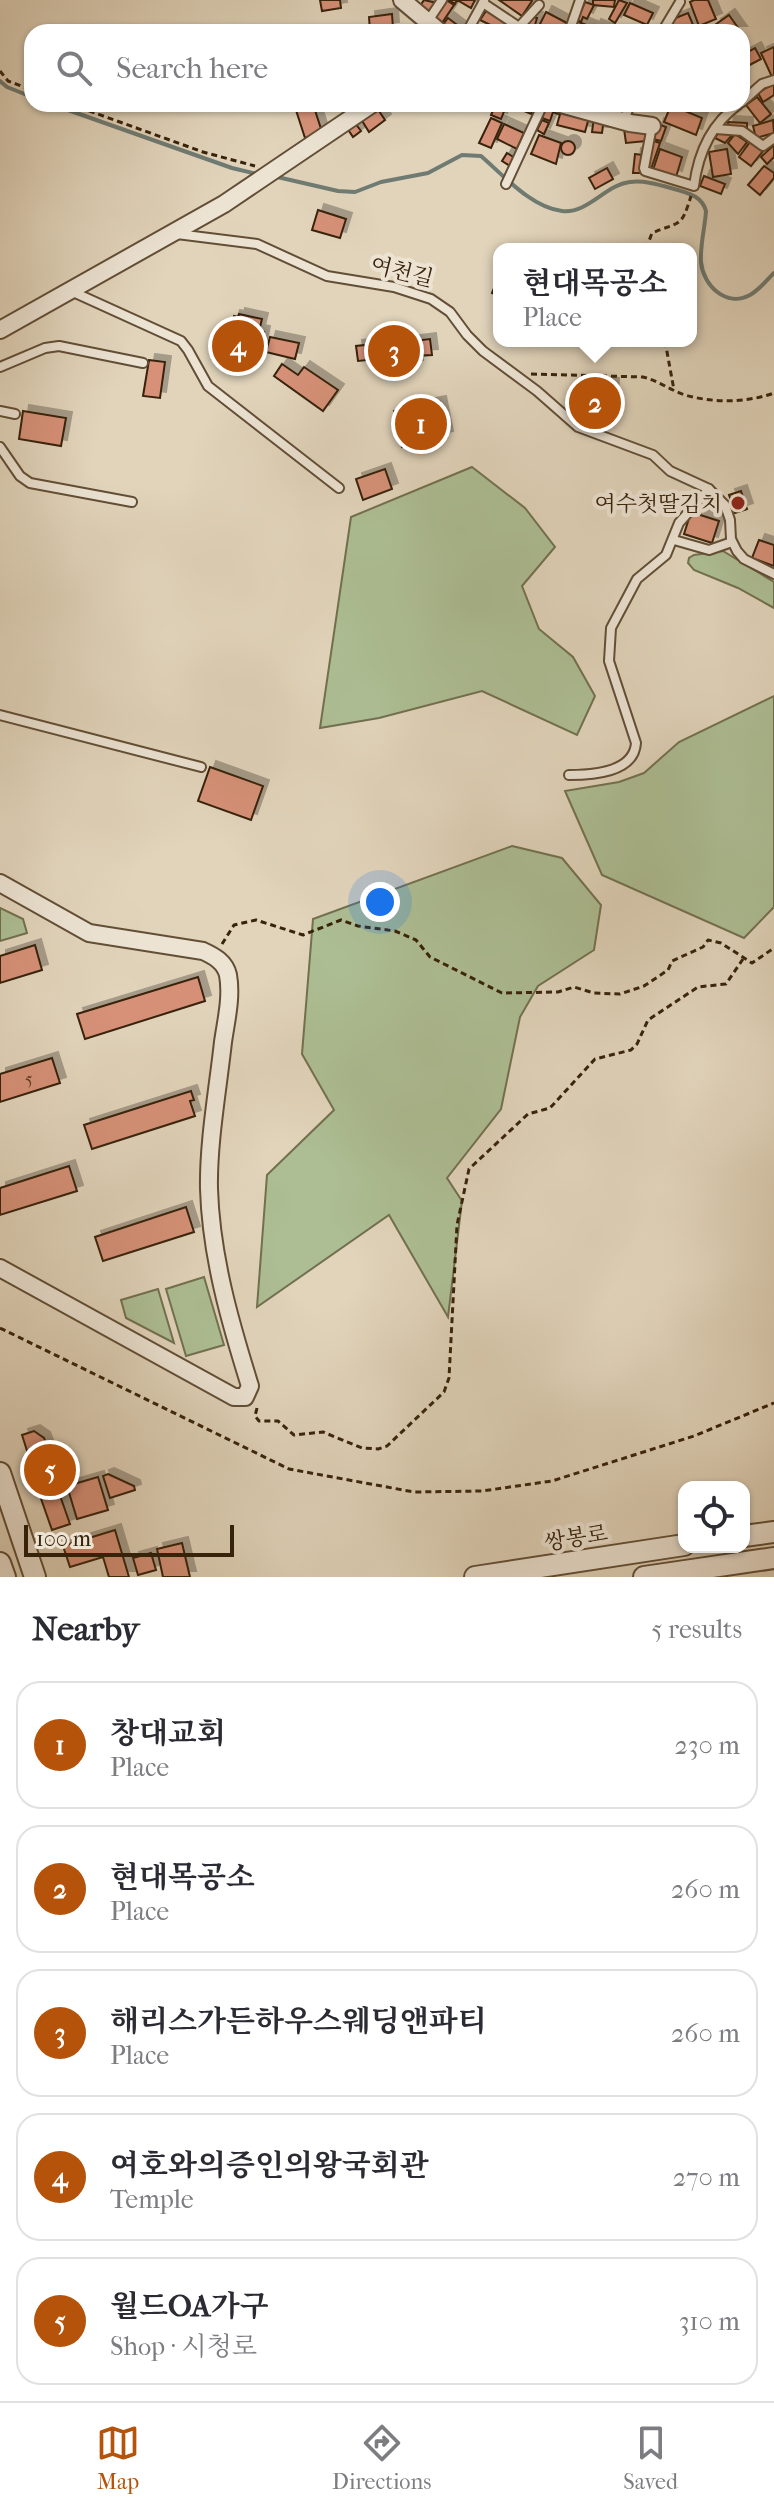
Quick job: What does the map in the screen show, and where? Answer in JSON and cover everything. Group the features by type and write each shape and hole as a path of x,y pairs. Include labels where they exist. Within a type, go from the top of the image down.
{"street":[{"path":"402,0 430,24"},
{"path":"0,330 257,182 360,112"},
{"path":"591,112 652,126"},
{"path":"0,883 89,933 192,949 213,956 226,967 230,988 209,1188 218,1266 247,1392 234,1397 222,1391 0,1268"},
{"path":"0,1473 35,1577"},
{"path":"750,1535 774,1532"},
{"name":"쌍봉로","path":"475,1577 678,1546"},
{"path":"644,1577 703,1573 774,1558"},
{"path":"0,1563 5,1577"}],"lane":[{"path":"435,24 442,0"},
{"path":"572,24 580,0"},
{"path":"471,24 484,1 515,24"},
{"path":"667,24 680,2"},
{"path":"522,24 539,5"},
{"path":"750,94 762,84 774,80"},
{"path":"506,184 539,112"},
{"path":"624,121 627,112"},
{"path":"652,126 644,168 648,172 694,186 701,150 732,112"},
{"path":"716,129 742,131 763,146 774,138"},
{"name":"여천길","path":"172,233 257,244 327,276 394,287 431,299 450,312 483,351 578,427 653,455 670,471 709,489"},
{"path":"70,291 181,341 208,386 339,488"},
{"path":"0,367 45,348 59,346 143,363"},
{"path":"0,411 15,414"},
{"path":"0,447 20,476 30,483 132,502"},
{"path":"569,775 596,774 619,766 631,759 635,751 636,743 609,661 608,638 613,621 637,579 666,555 679,523 709,489 725,505 732,542 744,559 774,574"},
{"path":"674,540 709,550 732,542"},
{"path":"0,715 201,767"}],"path":[{"path":"0,71 8,81 24,87"},
{"path":"92,112 203,152 241,163 279,167"},
{"path":"648,243 652,233 677,225 688,206"},
{"path":"666,347 674,390"},
{"path":"515,375 633,376 657,380 694,397 732,401 753,400 774,393"},
{"path":"213,956 234,925 256,920 303,935 341,920 358,926 395,931 416,940 430,957 502,993 558,992 574,987 594,993 620,994 644,986 668,970 672,961 703,947 708,940 721,943 752,963 774,948"},
{"path":"247,1392 258,1401 255,1416 259,1421 278,1421 294,1435 323,1432 362,1448 378,1449 387,1446 409,1427 444,1392 449,1378 457,1225 469,1169 528,1114 550,1108 595,1059 631,1050 648,1020 698,987 726,984 743,959"},
{"path":"0,1328 289,1469 414,1492 482,1491 552,1481 694,1436 774,1403"}],"green space":[{"path":"472,467 525,508 555,547 522,586 539,629 573,657 595,696 577,735 482,691 379,718 320,728 351,517"},
{"path":"723,551 774,582 774,608 738,588 694,570 688,563 694,555"},
{"path":"774,696 774,907 744,938 602,875 565,791 619,782 644,773 679,742"},
{"path":"512,846 562,858 601,905 594,950 538,986 520,1017 501,1109 447,1178 462,1201 448,1317 389,1215 257,1307 267,1175 334,1110 302,1054 313,919"},
{"path":"0,908 23,919 27,933 0,941"},
{"path":"204,1277 224,1345 186,1356 166,1289"},
{"path":"158,1289 174,1343 126,1318 121,1300"}],"building":[{"path":"320,0 340,0 341,8 322,11"},
{"path":"424,0 437,3 429,16 418,9"},
{"path":"446,0 454,5 441,24 432,20"},
{"path":"457,0 475,0 471,8"},
{"path":"499,0 531,0 532,1 522,16"},
{"path":"593,0 615,0 614,7 593,5"},
{"path":"619,0 627,3 615,23 609,19"},
{"path":"708,0 716,19 698,24 690,2"},
{"path":"585,2 594,5 587,19 583,17 581,22 577,20"},
{"path":"630,3 653,13 648,24 624,15"},
{"path":"486,11 507,24 488,24 480,20"},
{"path":"546,12 567,23 566,24 540,24"},
{"path":"688,13 693,24 669,24 668,21"},
{"path":"392,14 393,24 370,24 369,17"},
{"path":"729,15 735,24 716,24"},
{"path":"529,16 537,18 535,24 526,24"},
{"path":"774,47 774,76 772,77 761,53"},
{"path":"755,48 761,59 750,65 750,51"},
{"path":"774,83 774,95 763,102 758,93"},
{"path":"757,97 771,114 760,123 750,110 750,102"},
{"path":"297,112 316,112 322,132 305,138"},
{"path":"371,112 380,112 385,120 369,132 361,119"},
{"path":"492,112 504,112 501,119 491,115"},
{"path":"544,112 553,112 550,121 542,118"},
{"path":"561,112 590,114 585,132 557,125"},
{"path":"668,112 688,112 702,118 696,135 664,122"},
{"path":"594,117 604,118 602,133 592,132"},
{"path":"491,118 502,123 491,148 479,143"},
{"path":"542,120 549,123 544,134 537,130"},
{"path":"773,120 774,133 756,138 753,126"},
{"path":"728,122 747,123 747,131 727,129"},
{"path":"355,123 361,131 353,137 347,128"},
{"path":"504,124 524,133 517,149 497,139"},
{"path":"658,124 666,127 661,141 653,139"},
{"path":"645,127 646,141 626,143 624,129"},
{"path":"718,133 733,134 725,143 715,138"},
{"path":"735,134 747,142 738,154 728,143"},
{"path":"539,135 561,143 556,164 531,154"},
{"path":"568,141 575,148 568,155 561,148"},
{"path":"654,141 660,143 651,169 645,167"},
{"path":"750,142 763,151 751,166 739,157"},
{"path":"774,145 774,157 767,164 761,157"},
{"path":"660,149 682,157 676,177 653,170"},
{"path":"727,149 731,174 713,177 709,152"},
{"path":"507,153 515,158 510,166 502,161"},
{"path":"635,154 643,155 641,173 633,173"},
{"path":"764,166 774,173 774,178 760,195 748,185"},
{"path":"607,168 613,179 595,189 589,178"},
{"path":"704,176 725,184 721,194 700,186"},
{"path":"318,210 346,219 340,238 312,230"},
{"path":"239,314 262,319 259,331 264,332 256,368 212,359 219,328 230,331 234,316 238,317"},
{"path":"397,332 398,343 430,339 432,355 416,356 417,366 388,369 387,358 358,361 356,346 384,343 383,334"},
{"path":"270,337 299,343 295,359 266,352"},
{"path":"149,360 165,362 160,398 143,396"},
{"path":"282,364 298,375 304,367 338,390 323,411 274,376"},
{"path":"580,383 613,384 612,401 608,400 610,421 578,419 583,397 579,397"},
{"path":"440,402 447,437 402,447 394,411"},
{"path":"23,411 66,418 61,446 19,439"},
{"path":"385,469 392,489 363,500 356,479"},
{"path":"741,491 747,509 735,513 729,495"},
{"path":"691,512 719,521 712,543 684,534"},
{"path":"759,540 774,545 774,566 752,558"},
{"path":"210,767 263,786 251,820 198,801"},
{"path":"35,945 42,970 0,983 0,956"},
{"path":"198,977 205,1001 85,1039 77,1014"},
{"path":"52,1058 60,1083 0,1102 0,1074"},
{"path":"191,1091 194,1100 190,1101 195,1116 92,1149 84,1125"},
{"path":"69,1166 77,1191 0,1215 0,1188"},
{"path":"186,1207 194,1232 103,1261 95,1237"},
{"path":"34,1431 44,1438 49,1451 29,1457 22,1435"},
{"path":"60,1453 69,1480 42,1489 33,1461"},
{"path":"108,1474 134,1486 135,1490 110,1498 103,1476"},
{"path":"98,1477 108,1510 77,1519 67,1486"},
{"path":"57,1487 70,1524 52,1530 39,1493"},
{"path":"115,1530 129,1577 109,1577 103,1557 70,1567 63,1546"},
{"path":"182,1543 190,1577 163,1577 157,1549"},
{"path":"151,1553 156,1570 138,1575 133,1558"}],"waterway":[{"path":"0,81 24,94"},
{"path":"74,112 257,174"},
{"path":"273,176 355,192 381,182 428,173 462,155 481,156 529,197 551,209 562,211 580,208 621,184 654,184 692,195 704,206 701,262 706,279 717,292 732,299 741,298 757,290 774,273"}],"place":[{"name":"여호와의증인의왕국회관","path":"238,346"},
{"name":"해리스가든하우스웨딩앤파티","path":"394,351"},
{"name":"현대목공소","path":"595,403"},
{"name":"창대교회","path":"421,424"},
{"name":"여수첫딸김치","path":"738,503"},
{"name":"월드OA가구","path":"50,1470"}]}
